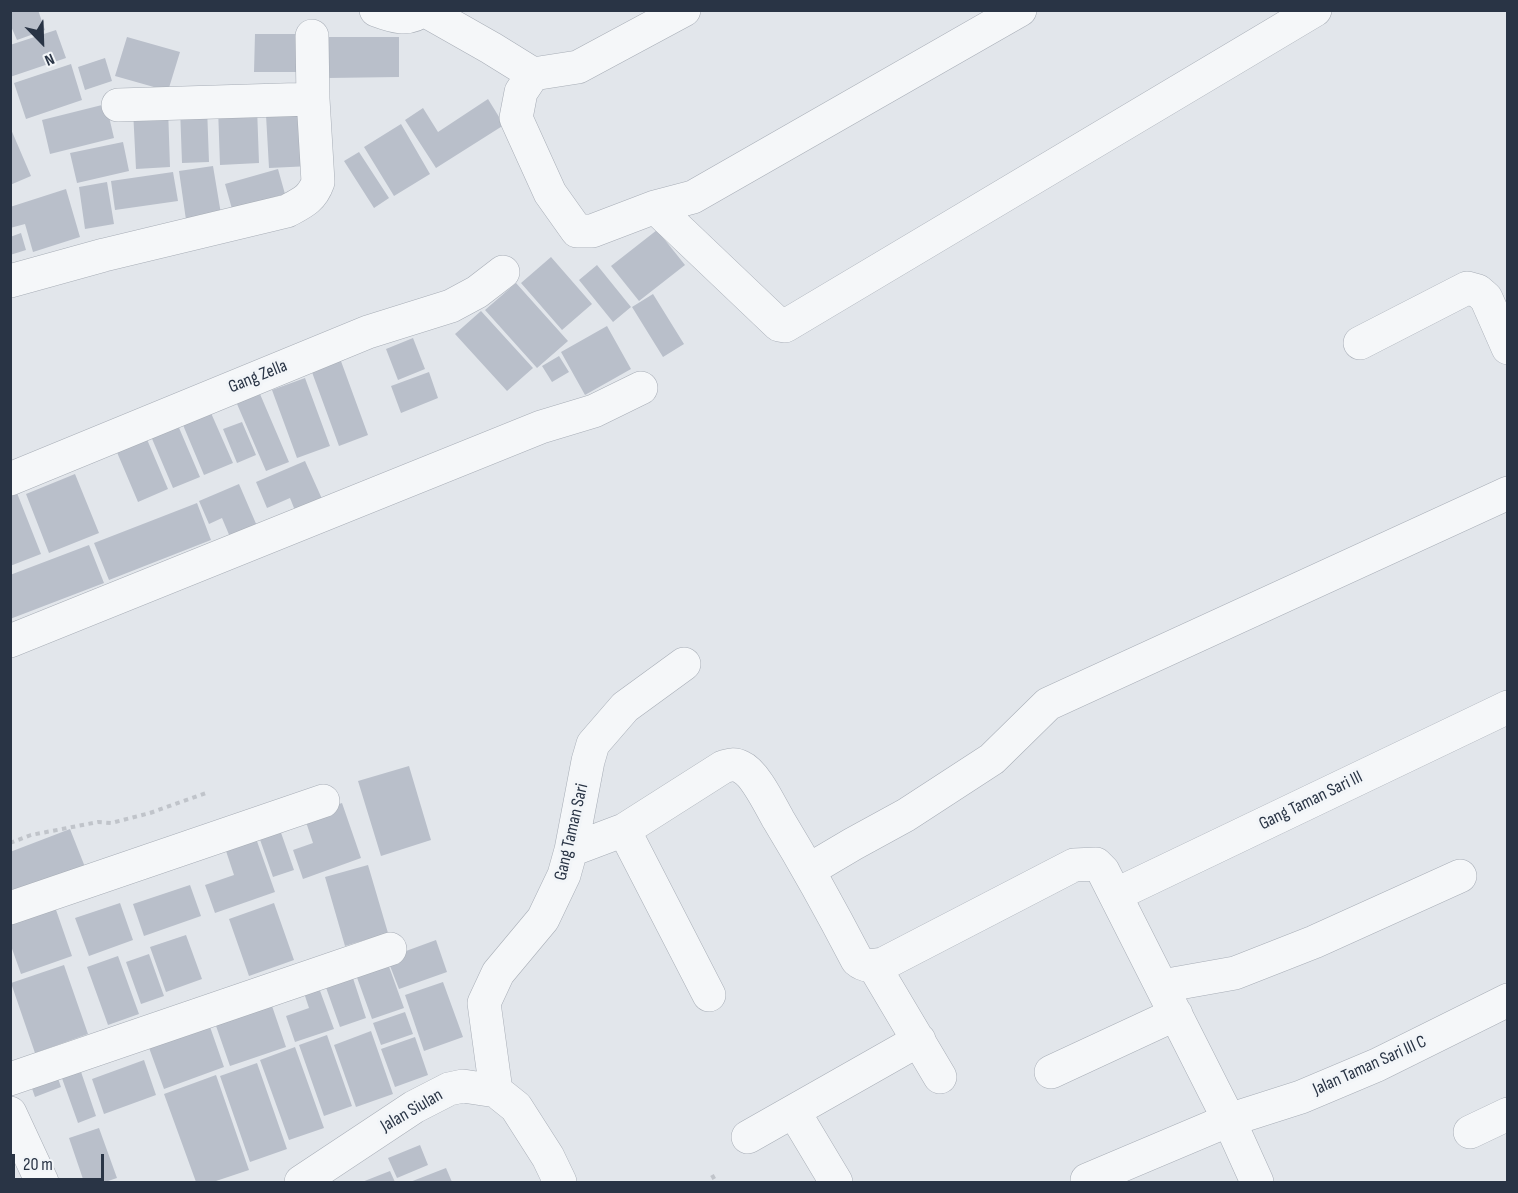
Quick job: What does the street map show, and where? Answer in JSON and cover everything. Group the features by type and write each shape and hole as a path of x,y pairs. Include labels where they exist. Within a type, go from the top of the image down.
{"street":[{"path":"376,10 395,17 416,16 423,10 533,74 578,67 684,10"},
{"path":"533,74 521,92 516,118 550,193 577,231 592,231 655,207 693,197 1020,10"},
{"path":"655,207 778,325 785,326 1315,10"},
{"path":"10,281 104,255 286,211 305,202 313,195 318,183 312,36"},
{"path":"118,105 313,99"},
{"name":"Gang Zella","path":"10,479 368,332 451,306 477,292 503,272"},
{"path":"1360,343 1467,288 1478,291 1486,298 1508,348"},
{"path":"10,641 541,427 594,411 641,388"},
{"path":"809,870 906,815 992,759 1048,704 1508,493"},
{"name":"Gang Taman Sari","path":"496,1091 484,1003 498,973 550,907 564,875 593,744 625,707 684,664"},
{"name":"Gang Taman Sari III","path":"1115,895 1508,707"},
{"path":"571,850 624,830 723,767 732,764 740,766 751,776 809,870 857,960 866,966 883,964 1074,865 1096,864 1103,871 1169,1000 1257,1182"},
{"path":"10,908 322,801"},
{"path":"624,830 709,995"},
{"path":"1051,1072 1169,1000 1314,942 1460,876"},
{"path":"10,1079 390,949"},
{"path":"874,966 940,1077"},
{"name":"Jalan Taman Sari III C","path":"1087,1180 1229,1120 1300,1097 1377,1065 1508,1000"},
{"path":"748,1137 919,1040"},
{"name":"Jalan Siulan","path":"300,1182 414,1107 449,1089 463,1086 496,1091"},
{"path":"496,1091 516,1107 548,1157 560,1182"},
{"path":"794,1112 836,1182"},
{"path":"10,1113 42,1182"},
{"path":"1470,1132 1508,1114"}],"path":[{"path":"10,843 31,835 98,822 121,821 206,793"},
{"path":"712,1175 716,1182"}],"building":[{"path":"38,10 45,30 17,40 10,24 10,11"},
{"path":"56,30 66,58 10,77 10,45"},
{"path":"255,34 303,34 303,72 254,72"},
{"path":"127,37 180,52 168,91 115,76"},
{"path":"328,37 399,37 399,77 328,78"},
{"path":"105,58 112,81 85,90 78,67"},
{"path":"71,64 82,100 26,119 14,83"},
{"path":"488,99 504,125 436,168 405,120 423,108 438,132"},
{"path":"106,104 114,138 50,154 42,120"},
{"path":"207,107 209,162 182,163 180,108"},
{"path":"257,107 259,163 220,165 218,108"},
{"path":"168,108 170,167 136,169 133,110"},
{"path":"309,114 311,166 269,168 266,115"},
{"path":"401,124 430,174 394,196 364,147"},
{"path":"10,127 31,176 10,185"},
{"path":"123,142 129,171 77,183 70,153"},
{"path":"359,152 389,198 374,208 344,161"},
{"path":"213,166 221,214 186,220 179,171"},
{"path":"278,169 285,194 232,209 225,184"},
{"path":"173,172 178,201 115,210 111,181"},
{"path":"107,182 114,224 85,229 79,187"},
{"path":"66,189 80,237 33,252 25,224 10,228 10,207"},
{"path":"657,230 685,265 639,301 611,266"},
{"path":"21,233 26,250 10,255 10,237"},
{"path":"551,257 592,304 562,330 521,283"},
{"path":"597,265 631,307 613,322 579,280"},
{"path":"516,283 568,341 537,368 485,310"},
{"path":"653,294 684,344 663,357 632,307"},
{"path":"481,311 533,368 507,391 455,334"},
{"path":"607,326 631,369 585,395 561,352"},
{"path":"413,338 425,369 398,380 386,349"},
{"path":"338,353 368,435 339,446 309,364"},
{"path":"559,356 569,372 552,382 542,366"},
{"path":"429,372 438,398 401,413 391,386"},
{"path":"305,378 330,446 297,458 272,390"},
{"path":"257,387 289,462 266,471 234,397"},
{"path":"211,413 233,463 204,475 183,425"},
{"path":"242,422 256,455 237,463 223,429"},
{"path":"177,423 200,477 173,488 150,434"},
{"path":"146,437 168,489 138,502 116,450"},
{"path":"305,461 323,501 296,513 290,498 267,508 256,482"},
{"path":"75,474 99,533 49,553 26,494"},
{"path":"239,484 257,526 230,537 222,518 209,524 199,501"},
{"path":"17,493 41,554 10,566 10,495"},
{"path":"197,503 211,540 109,580 94,543"},
{"path":"89,545 104,583 10,619 10,575"},
{"path":"409,766 431,840 381,856 358,781"},
{"path":"342,803 361,858 303,879 293,850 313,843 304,816"},
{"path":"278,824 294,870 273,877 257,831"},
{"path":"70,829 85,867 10,896 10,852"},
{"path":"253,830 275,892 215,913 205,885 234,875 223,842"},
{"path":"368,865 388,933 345,946 325,877"},
{"path":"190,885 201,916 144,936 133,904"},
{"path":"120,903 133,940 89,956 75,918"},
{"path":"274,903 294,960 249,976 229,919"},
{"path":"54,904 72,956 21,974 10,943 10,919"},
{"path":"186,935 202,979 166,992 150,947"},
{"path":"436,940 447,972 399,989 387,958"},
{"path":"149,954 164,996 141,1004 126,962"},
{"path":"118,956 139,1014 108,1025 87,967"},
{"path":"387,961 404,1008 372,1019 355,972"},
{"path":"64,965 88,1034 35,1053 11,983"},
{"path":"350,969 366,1018 340,1027 323,979"},
{"path":"443,982 463,1037 424,1051 405,995"},
{"path":"319,988 334,1029 295,1042 286,1016 309,1008 304,993"},
{"path":"271,1003 286,1047 230,1066 215,1023"},
{"path":"405,1012 413,1034 381,1045 373,1023"},
{"path":"209,1024 224,1067 164,1089 148,1045"},
{"path":"371,1031 393,1094 356,1107 334,1045"},
{"path":"327,1035 352,1106 324,1116 299,1045"},
{"path":"415,1037 428,1075 395,1087 381,1049"},
{"path":"295,1047 324,1128 289,1140 260,1060"},
{"path":"144,1060 156,1095 104,1114 92,1079"},
{"path":"78,1063 96,1116 78,1123 59,1070"},
{"path":"257,1063 287,1149 250,1162 220,1076"},
{"path":"55,1070 61,1087 35,1097 29,1080"},
{"path":"216,1075 249,1170 213,1182 196,1182 164,1094"},
{"path":"99,1128 117,1178 105,1182 84,1182 69,1138"},
{"path":"420,1145 428,1165 397,1178 388,1158"},
{"path":"446,1168 452,1182 410,1182"},
{"path":"390,1171 395,1182 362,1182"}]}
